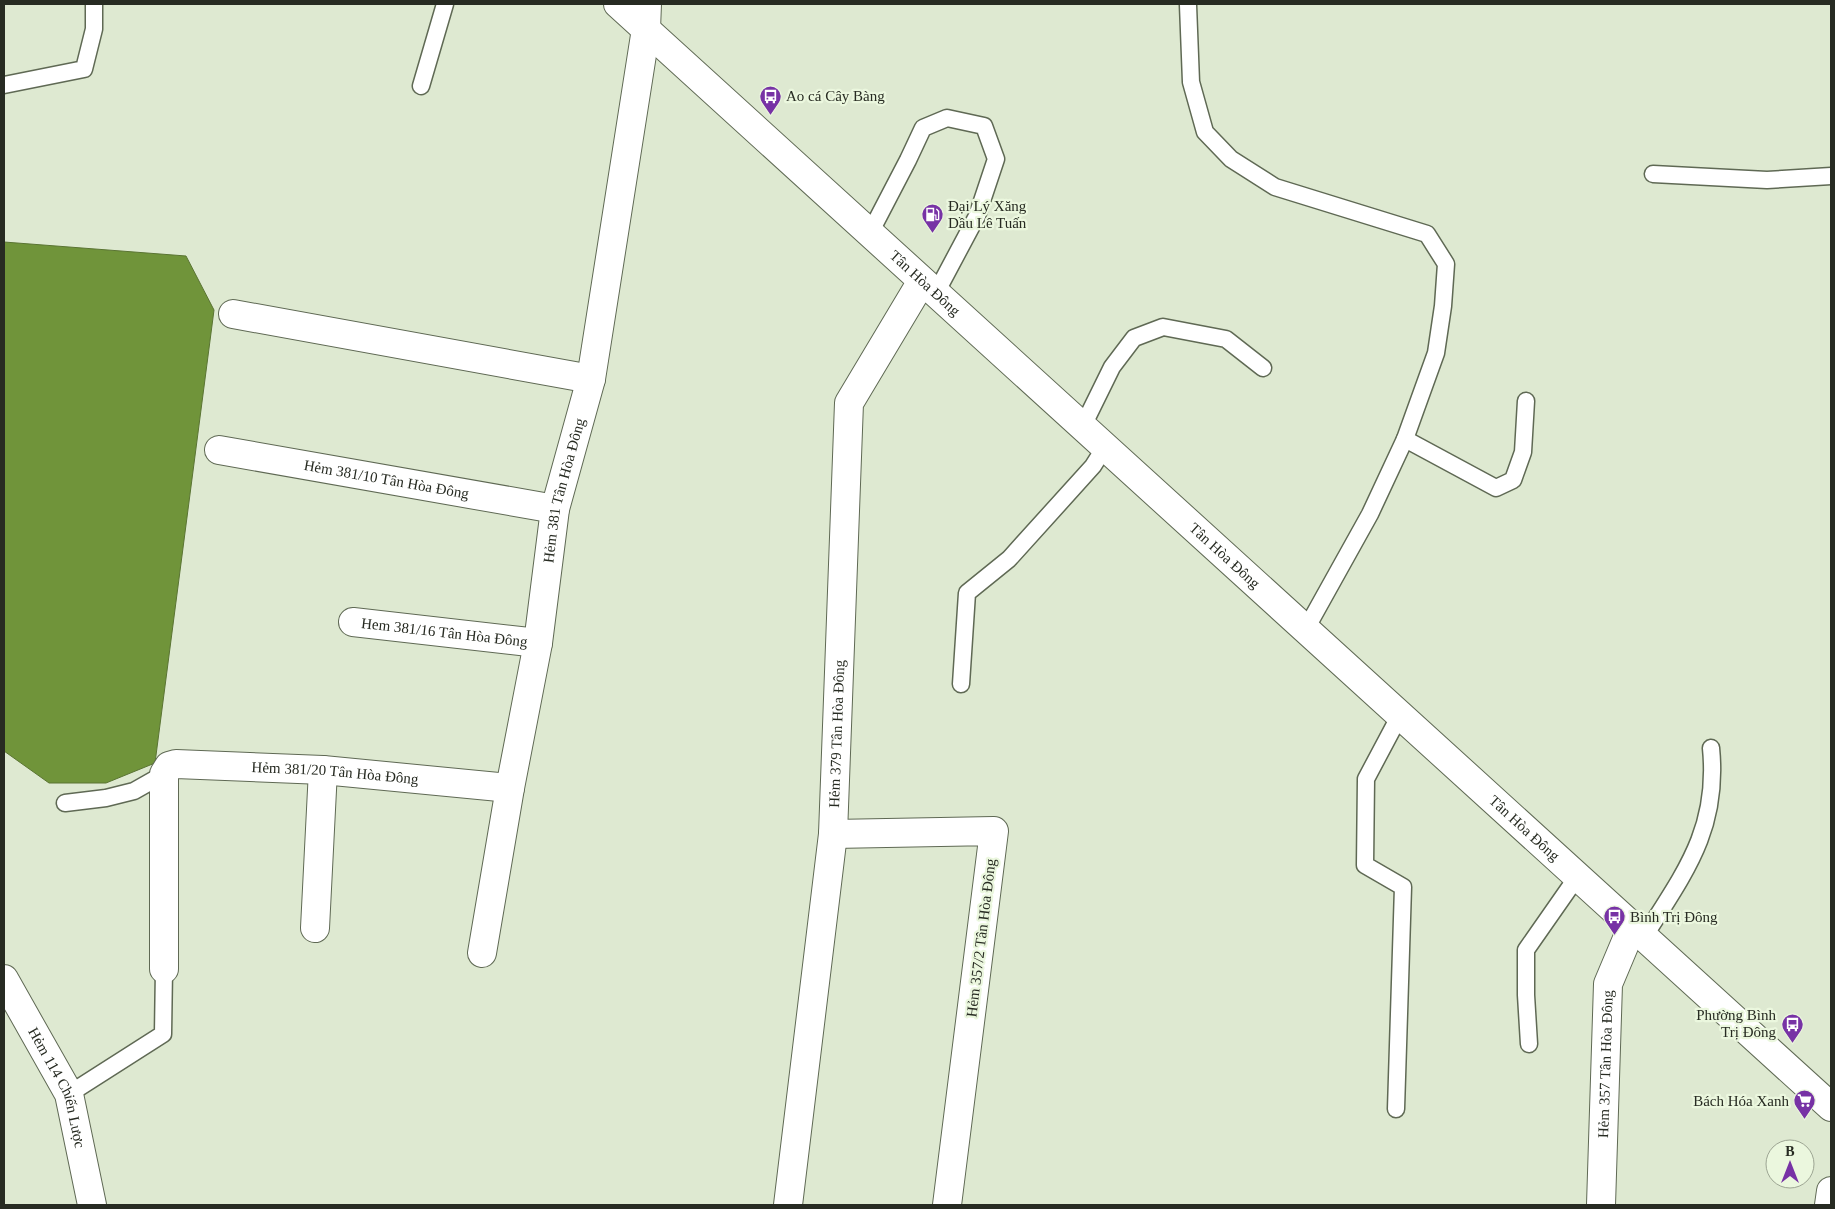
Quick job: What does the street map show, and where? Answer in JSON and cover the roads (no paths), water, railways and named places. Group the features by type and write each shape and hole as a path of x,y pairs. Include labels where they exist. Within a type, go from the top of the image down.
{"street":[{"name":"Tân Hòa Đông","path":"618,4 647,16 870,233 1831,1108"},
{"name":"Hẻm 381 Tân Hòa Đông","path":"482,953 510,788 538,643 555,509 591,379 647,16"},
{"name":"Hẻm 379 Tân Hòa Đông","path":"788,1205 833,834 849,403 929,287"},
{"path":"234,314 591,379"},
{"name":"Hẻm 381/10 Tân Hòa Đông","path":"219,450 555,509"},
{"name":"Hem 381/16 Tân Hòa Đông","path":"353,622 538,643"},
{"name":"Hẻm 381/20 Tân Hòa Đông","path":"164,774 169,766 176,764 323,770 510,788"},
{"path":"315,928 323,770"},
{"path":"164,774 164,969"},
{"name":"Hẻm 357/2 Tân Hòa Đông","path":"833,834 994,831 947,1205"},
{"name":"Hẻm 357 Tân Hòa Đông","path":"1601,1205 1608,984 1638,932"},
{"name":"Hẻm 114 Chiến Lược","path":"4,980 69,1094 92,1205"},
{"path":"1829,1205 1831,1191"}],"lane":[{"path":"4,85 84,69 94,29 94,4"},
{"path":"421,86 445,4"},
{"path":"1188,5 1190,82 1205,132 1218,146 1231,159 1276,187 1427,234 1446,264 1443,306 1436,353 1405,439 1370,514 1306,629"},
{"path":"870,233 923,128 947,118 984,126 996,160 977,216 929,287"},
{"path":"1653,174 1767,180 1831,176"},
{"path":"1082,426 1112,367 1134,338 1163,327 1226,339 1263,368"},
{"path":"1405,439 1496,488 1513,480 1523,452 1526,401"},
{"path":"961,684 967,593 1009,559 1093,466 1105,447"},
{"path":"1396,1108 1403,887 1365,865 1365,836 1366,779 1400,715"},
{"path":"1638,932 1679,882 1699,845 1710,809 1713,766 1711,748"},
{"path":"65,802 106,798 134,791 164,774"},
{"path":"1529,1044 1526,950 1578,877"},
{"path":"69,1094 163,1034 164,969"}],"place":[{"name":"Ao cá Cây Bàng","path":"770,115"},
{"name":"Đại Lý Xăng Dầu Lê Tuấn","path":"932,234"},
{"name":"Bình Trị Đông","path":"1614,936"},
{"name":"Phường Bình Trị Đông","path":"1792,1043"},
{"name":"Bách Hóa Xanh","path":"1805,1120"}]}
